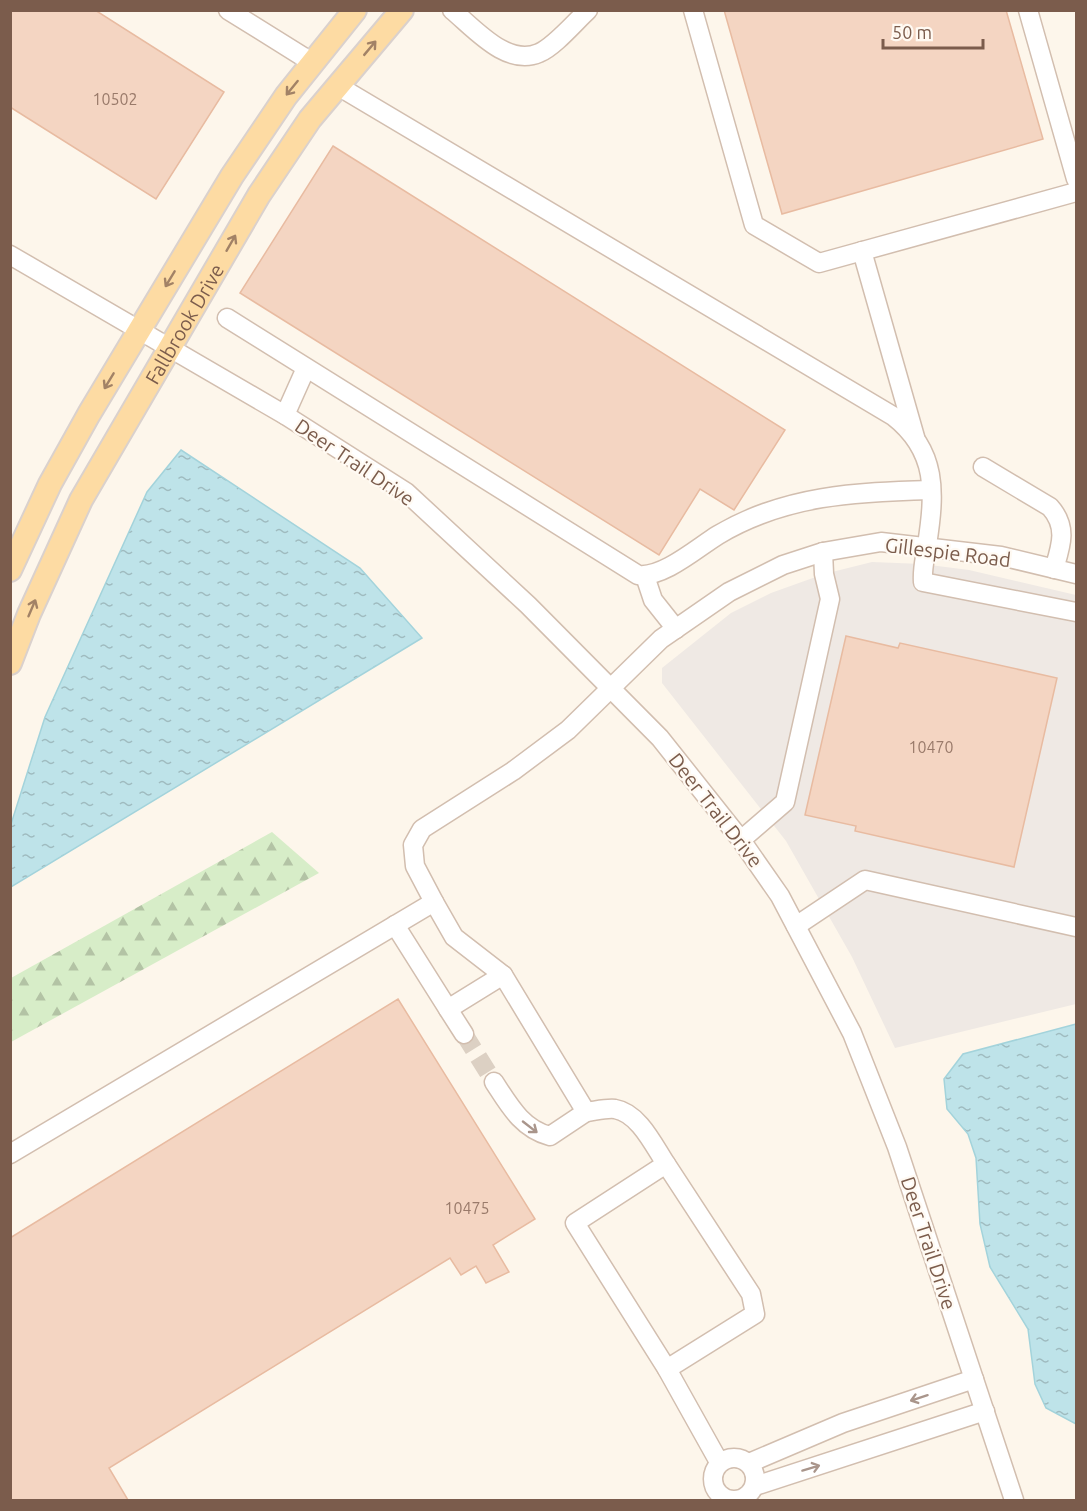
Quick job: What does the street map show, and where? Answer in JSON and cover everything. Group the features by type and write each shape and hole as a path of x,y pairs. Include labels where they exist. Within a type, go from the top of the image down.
{"main road":[{"name":"Fallbrook Drive","path":"10,570 50,484 232,177 286,96 355,10"},
{"name":"Fallbrook Drive","path":"11,659 37,595 81,500 259,195 310,119 402,10"},
{"path":"313,63 338,86"}],"street":[{"path":"228,10 313,63"},
{"path":"452,10 498,48 524,57 541,53 588,10"},
{"path":"693,10 754,225 819,263 1077,192"},
{"path":"1028,10 1077,179"},
{"path":"338,86 893,416 916,438"},
{"path":"862,251 916,438 930,467 931,490 927,546 922,564 923,582 1077,612"},
{"name":"Deer Trail Drive","path":"10,255 285,416 406,492 528,605 660,738 741,840 780,896 852,1033 874,1088 1014,1500"},
{"path":"227,318 638,575 657,573 721,533 785,507 852,493 931,490"},
{"path":"285,416 306,368"},
{"path":"983,467 1050,507 1056,513 1063,534 1054,569"},
{"name":"Gillespie Road","path":"503,975 454,937 415,866 412,845 422,829 513,771 568,730 661,639 729,592 783,565 823,552 881,543 927,546 1001,556 1077,574"},
{"path":"741,840 785,802 830,599 824,574 823,552"},
{"path":"645,576 653,600 676,629"},
{"path":"796,926 865,880 1077,927"},
{"path":"10,1154 434,902"},
{"path":"395,925 464,1034"},
{"path":"448,1009 503,975 586,1112"},
{"path":"494,1082 515,1114 535,1132 550,1136 586,1112 614,1109 627,1113 639,1125 666,1164 751,1294 755,1314 667,1369"},
{"path":"666,1164 575,1223 667,1369 719,1462"},
{"path":"749,1463 843,1423 974,1379"},
{"path":"755,1486 755,1475 749,1463 737,1458 719,1462 713,1473 718,1498 738,1499 749,1494 755,1486 985,1411"}],"shaded area":[{"path":"872,562 922,564 969,570 1076,595 1076,1004 895,1048 852,957 786,841 662,683 662,668 731,613 771,593 824,574"}],"green space":[{"path":"272,832 319,873 11,1042 11,978"}],"water":[{"path":"181,450 360,568 422,638 11,887 11,824 45,717 147,492"},
{"path":"1076,1024 1076,1424 1046,1408 1035,1384 1028,1329 990,1267 980,1224 976,1158 968,1134 947,1109 944,1079 963,1054"}],"building":[{"path":"10,10 95,10 224,92 156,199 10,107"},
{"path":"724,10 1006,10 1043,139 782,214"},
{"path":"333,146 785,430 734,510 700,489 659,555 240,293"},
{"path":"846,636 898,648 900,643 1057,678 1014,867 855,831 856,826 805,815"},
{"path":"398,999 535,1219 493,1245 509,1272 486,1283 476,1266 461,1275 450,1258 109,1468 128,1500 10,1500 10,1238"}],"tunnel":[{"path":"464,1034 494,1082"}]}
